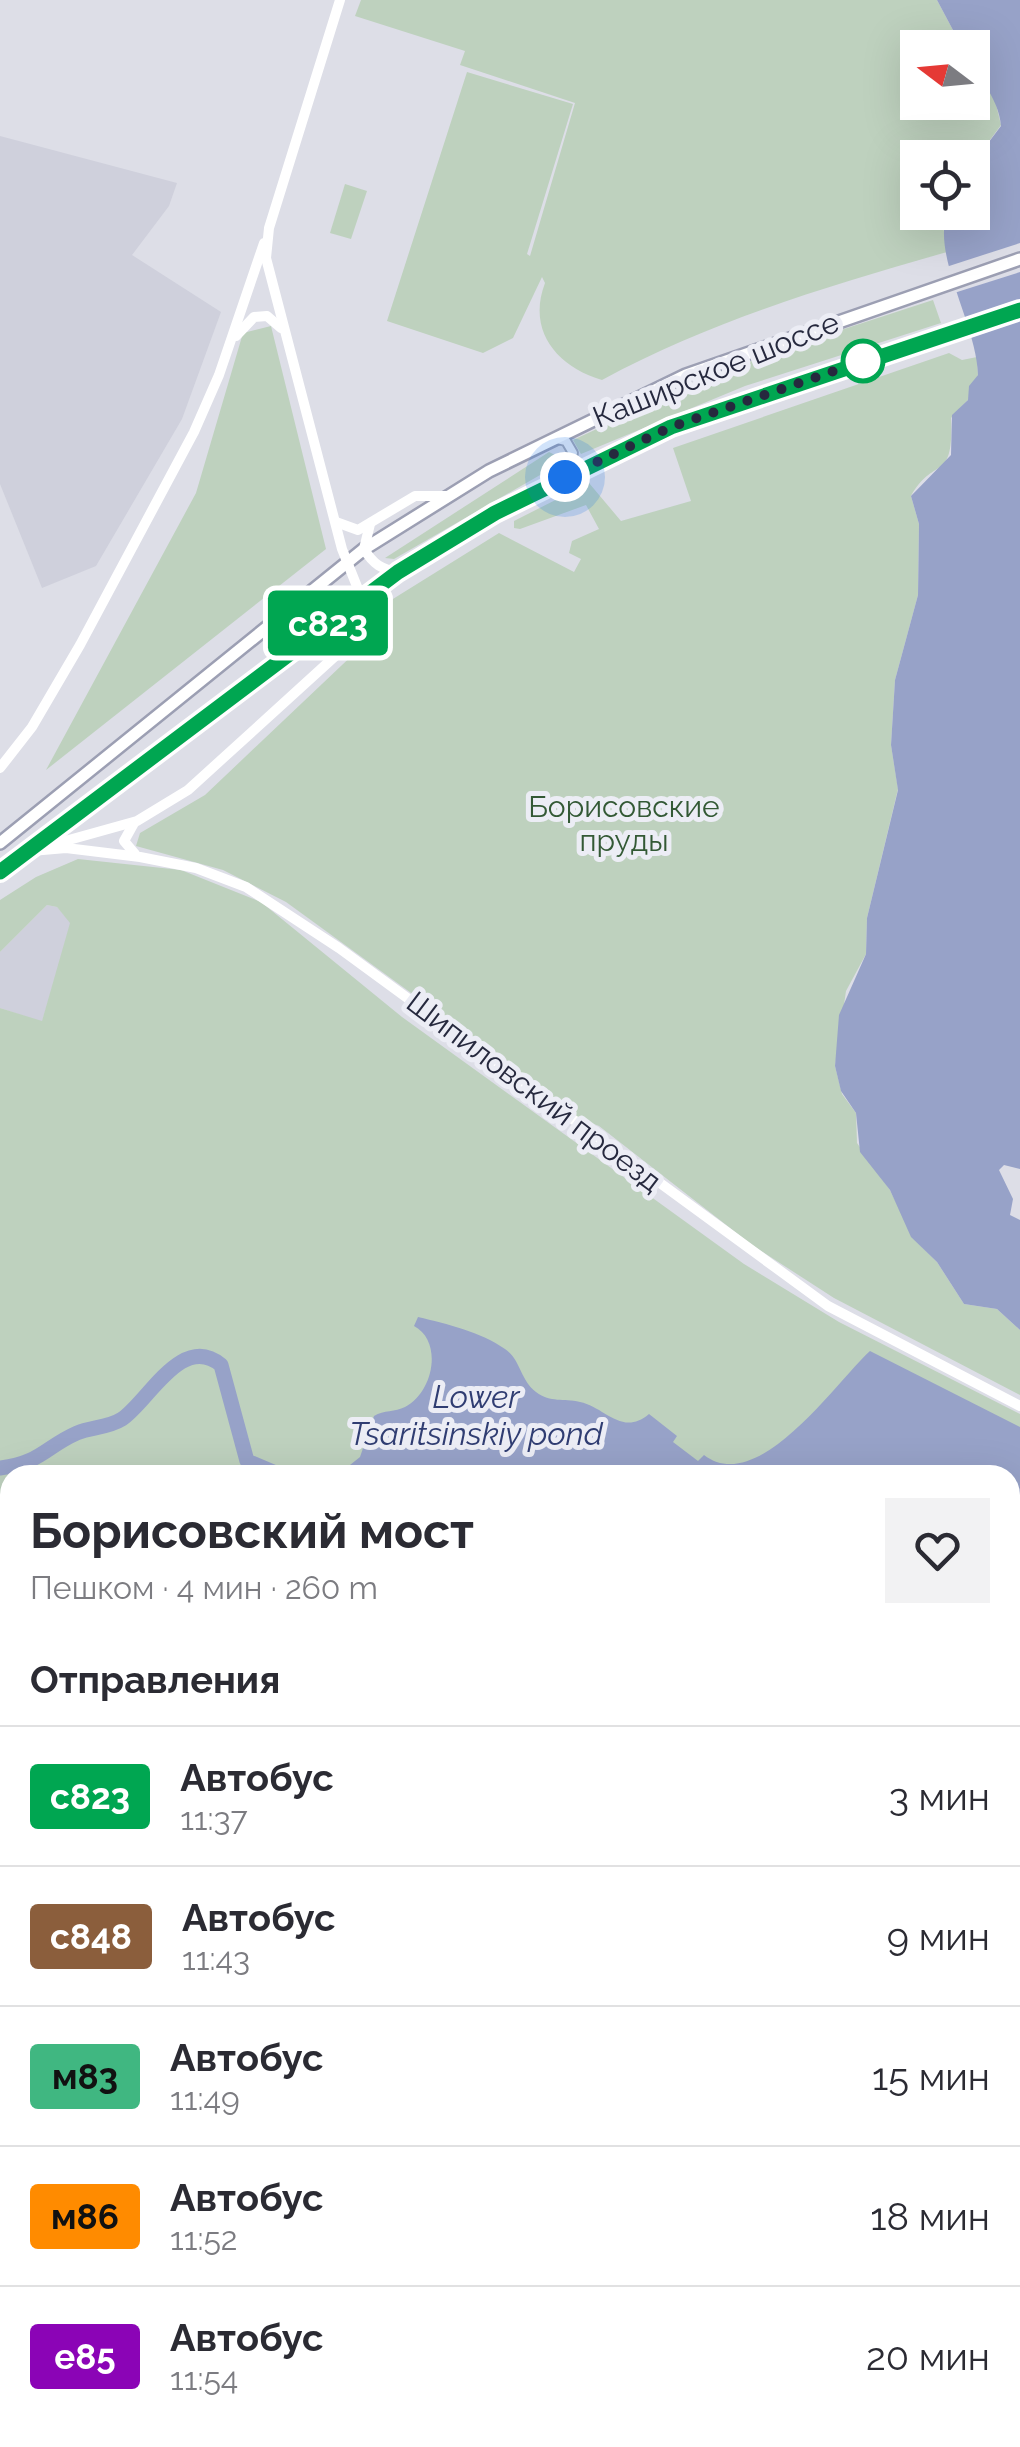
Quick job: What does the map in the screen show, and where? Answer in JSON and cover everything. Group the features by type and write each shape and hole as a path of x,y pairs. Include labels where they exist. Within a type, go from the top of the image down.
{"main road":[{"path":"0,768 32,727 194,432 228,349 269,228 340,0"},
{"path":"43,848 137,820 214,771 343,649 358,626 362,599 335,521 284,331 266,258 269,228"},
{"name":"Каширское шоссе","path":"0,844 347,562 448,496 552,438 686,375 1020,259"},
{"name":"Каширское шоссе","path":"0,872 398,572 495,513 671,427 1020,310"},
{"path":"228,349 254,317 276,320 284,331"},
{"path":"335,521 351,530 371,524 415,496 448,496"},
{"path":"371,524 364,549 380,568 398,572"},
{"path":"137,820 124,841 140,857"},
{"name":"Шипиловский проезд","path":"25,853 43,848 140,857 225,877 278,906 828,1306 1020,1406"}],"street":[{"path":"552,438 566,441 573,453 565,477"}],"shaded area":[{"path":"0,136 177,183 169,206 132,255 221,312 182,419 96,566 42,588 0,484"},
{"path":"47,905 57,907 71,923 42,1022 0,1008 0,952"}],"green space":[{"path":"361,0 937,0 953,30 900,30 900,120 990,120 990,90 1001,125 990,140 900,140 900,230 944,230 947,252 728,323 602,380 571,366 550,344 540,316 545,283 542,277 513,338 483,353 387,321 467,72 573,104 527,254 530,256 575,103 460,65 465,51 355,16"},
{"path":"345,184 367,191 351,239 330,233"},
{"path":"933,300 941,323 745,386 581,454 573,440 737,364"},
{"path":"271,326 326,549 46,770 196,493 243,333"},
{"name":"Борисовские пруды","path":"949,353 962,360 977,357 978,375 968,400 951,418 946,461 911,496 919,524 918,595 895,680 891,745 898,789 867,918 866,954 846,991 835,1066 842,1094 856,1113 857,1143 890,1190 914,1239 937,1262 964,1304 997,1309 1020,1330 1020,1395 834,1298 752,1245 599,1126 571,1115 528,1078 286,902 223,870 136,846 140,833 205,795 361,647 372,612 499,533 574,572 581,559 569,553 572,541 599,529 586,505 520,529 514,528 514,521 589,483 621,521 691,501 673,448"},
{"path":"549,452 559,457 554,467 394,559 385,558"},
{"path":"78,859 181,870 261,902 402,1017 744,1264 839,1322 1020,1414 1020,1465 0,1465 0,1008 42,1021 70,923 57,907 47,905 0,952 0,900 36,877"}],"water":[{"path":"937,0 1020,0 1020,1169 1004,1165 999,1170 1013,1199 1010,1215 1020,1220 1020,1330 997,1309 964,1304 937,1262 911,1237 890,1190 860,1152 856,1113 841,1091 835,1066 839,1015 866,954 867,918 898,790 891,745 895,680 918,595 919,524 911,496 951,455 952,415 968,400 969,386 978,375 971,335 945,250 944,231 990,230 990,141 1001,126 990,93 990,30 953,30"},
{"name":"Lower Tsaritsinskiy pond","path":"418,1317 475,1333 505,1349 531,1387 542,1395 589,1405 622,1422 630,1423 649,1414 677,1436 673,1442 698,1461 704,1455 725,1464 748,1461 771,1449 817,1409 870,1351 1020,1427 1020,1465 350,1465 360,1457 374,1416 401,1409 423,1390 432,1354 423,1333 414,1326"}],"pier":[{"path":"1020,243 1020,272 954,293 946,267"}],"waterway":[{"path":"16,1465 77,1433 122,1419 167,1373 193,1357 207,1357 221,1365 247,1461 256,1465"}],"bus line":[{"name":"с823","path":"0,872 398,572 495,513 671,427 1020,310"}],"route":[{"path":"565,477 671,427 878,356 863,361"}]}
